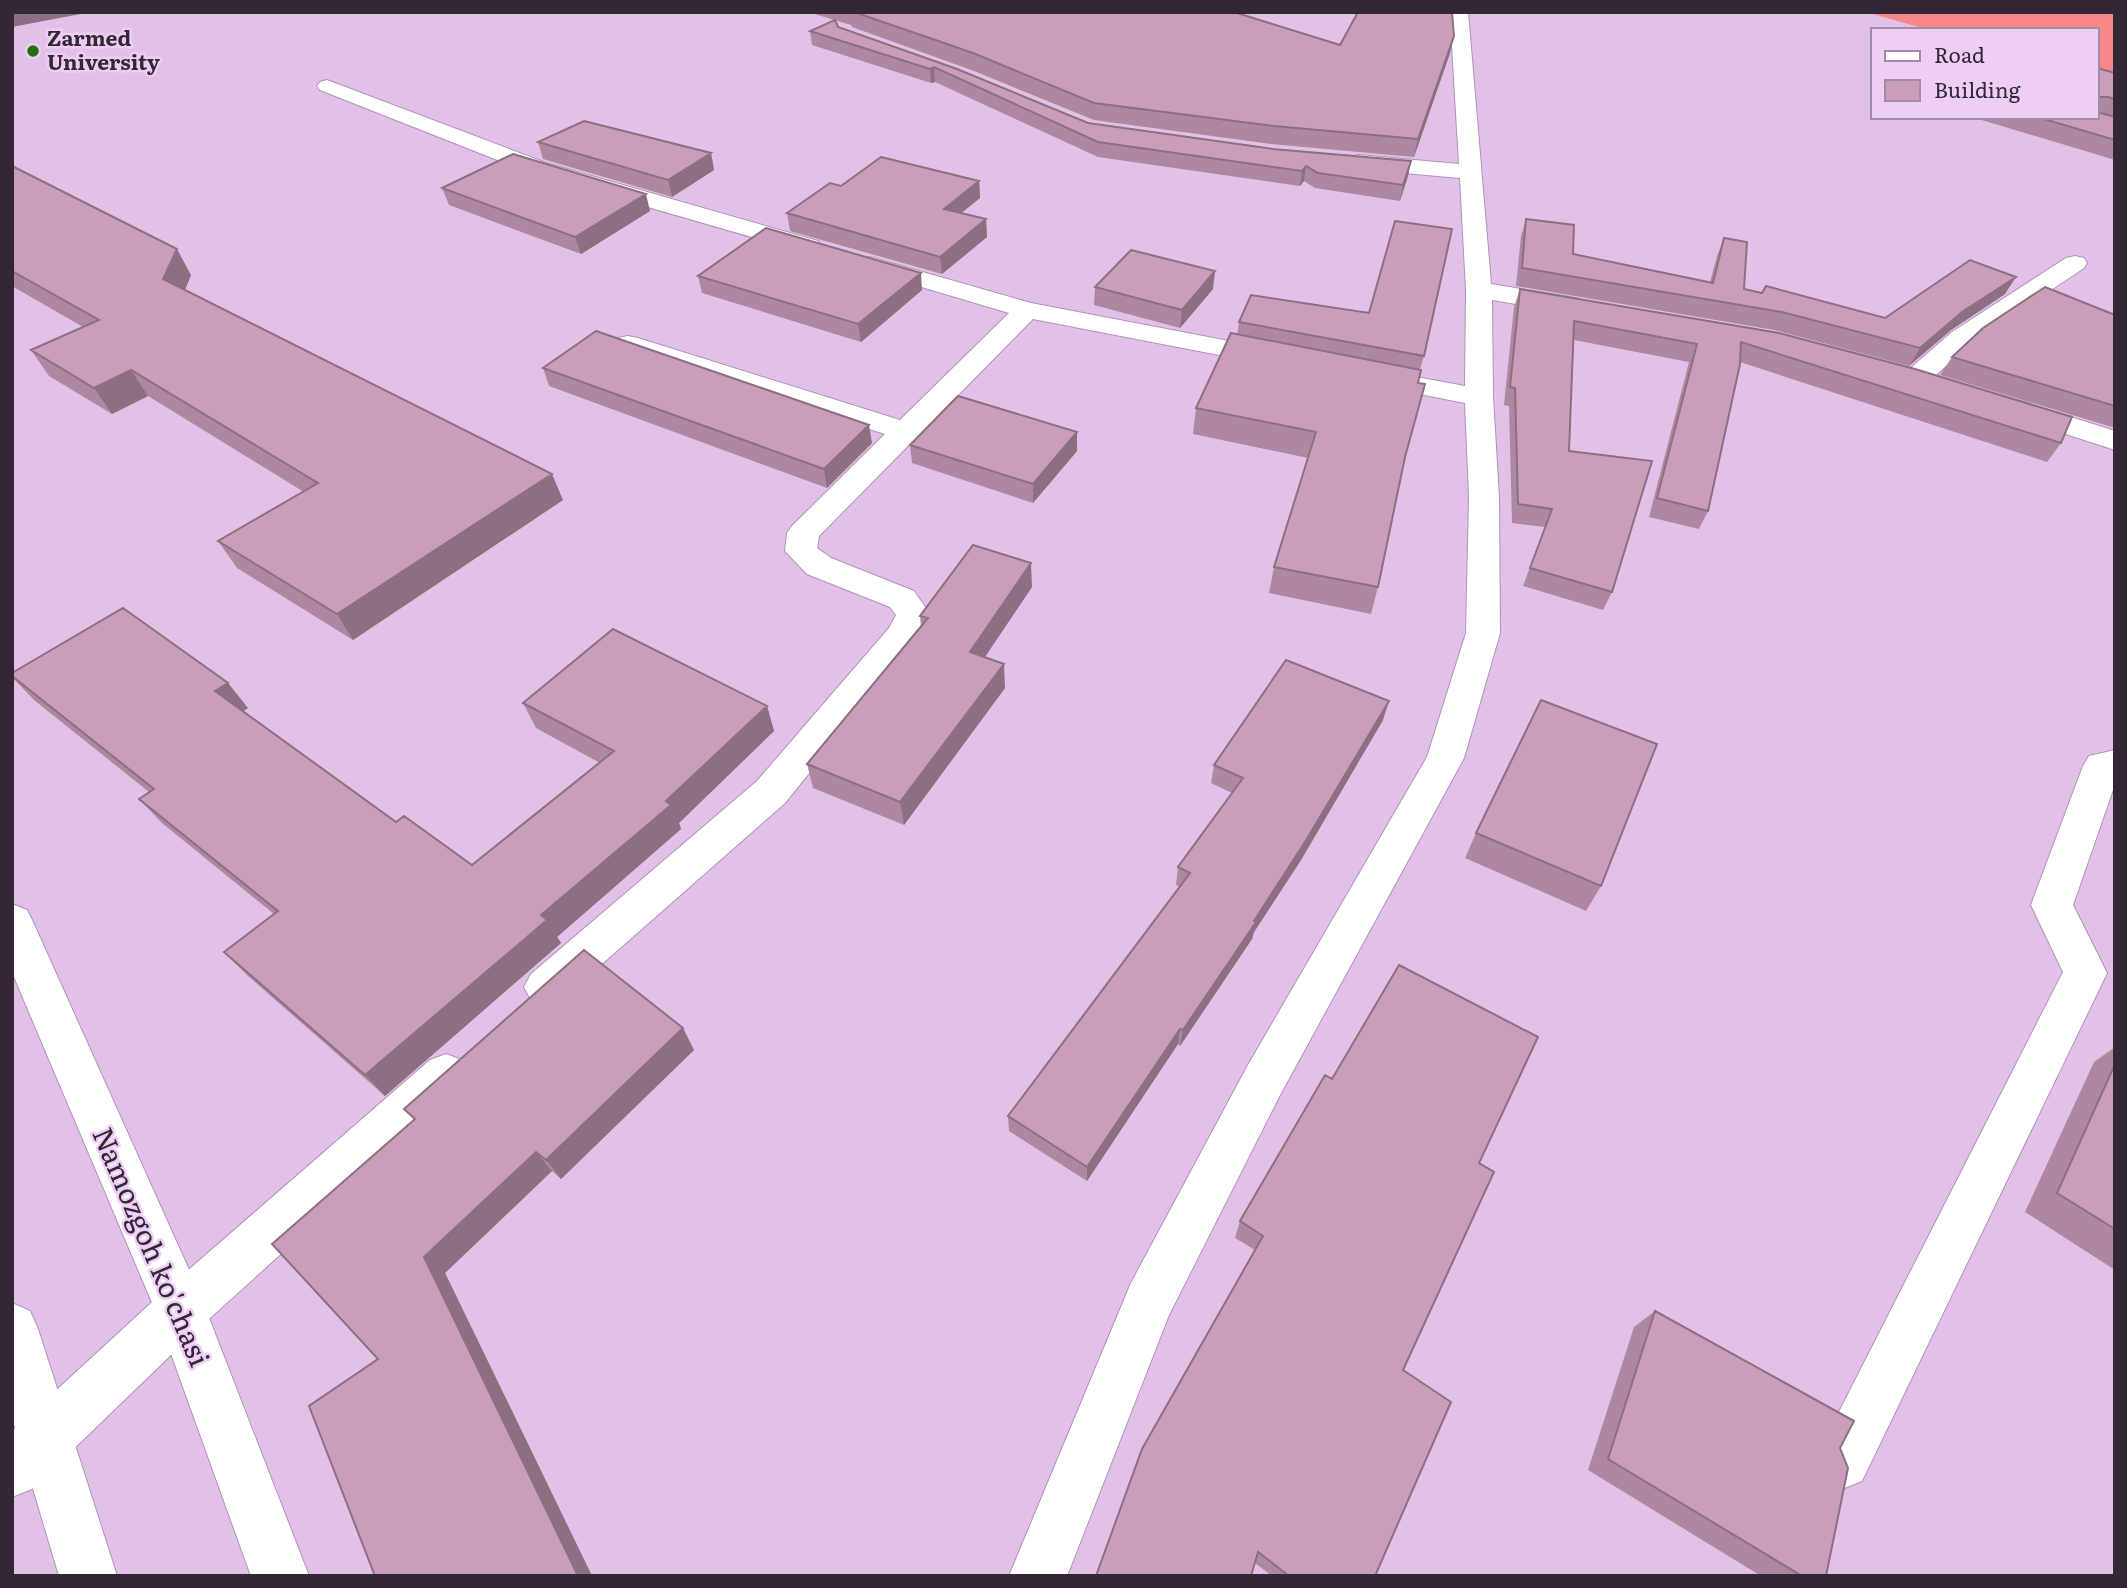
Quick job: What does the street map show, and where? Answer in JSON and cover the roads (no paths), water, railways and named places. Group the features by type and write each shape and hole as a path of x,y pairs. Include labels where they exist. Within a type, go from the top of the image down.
{"street":[{"path":"1038,1576 1149,1301 1265,1080 1445,758 1483,633 1479,289 1460,12"},
{"path":"327,86 538,167 1027,310 1301,363"},
{"path":"1338,160 1472,172"},
{"path":"1889,372 1928,382 1961,338 2075,263"},
{"path":"1479,289 1591,309"},
{"path":"524,1006 771,792 903,634 913,614 902,599 819,566 801,551 803,533 1027,310"},
{"path":"608,337 907,432"},
{"path":"1342,371 1479,397"},
{"path":"1991,401 2115,441"},
{"path":"1842,1461 2085,972 2052,905 2102,766 2115,764"},
{"name":"Namozgoh ko'chasi","path":"12,922 181,1310 280,1576"},
{"path":"30,1454 181,1310 473,1051"},
{"path":"12,1329 30,1454 88,1576"}],"place":[{"name":"Zarmed University","path":"33,51"}]}
